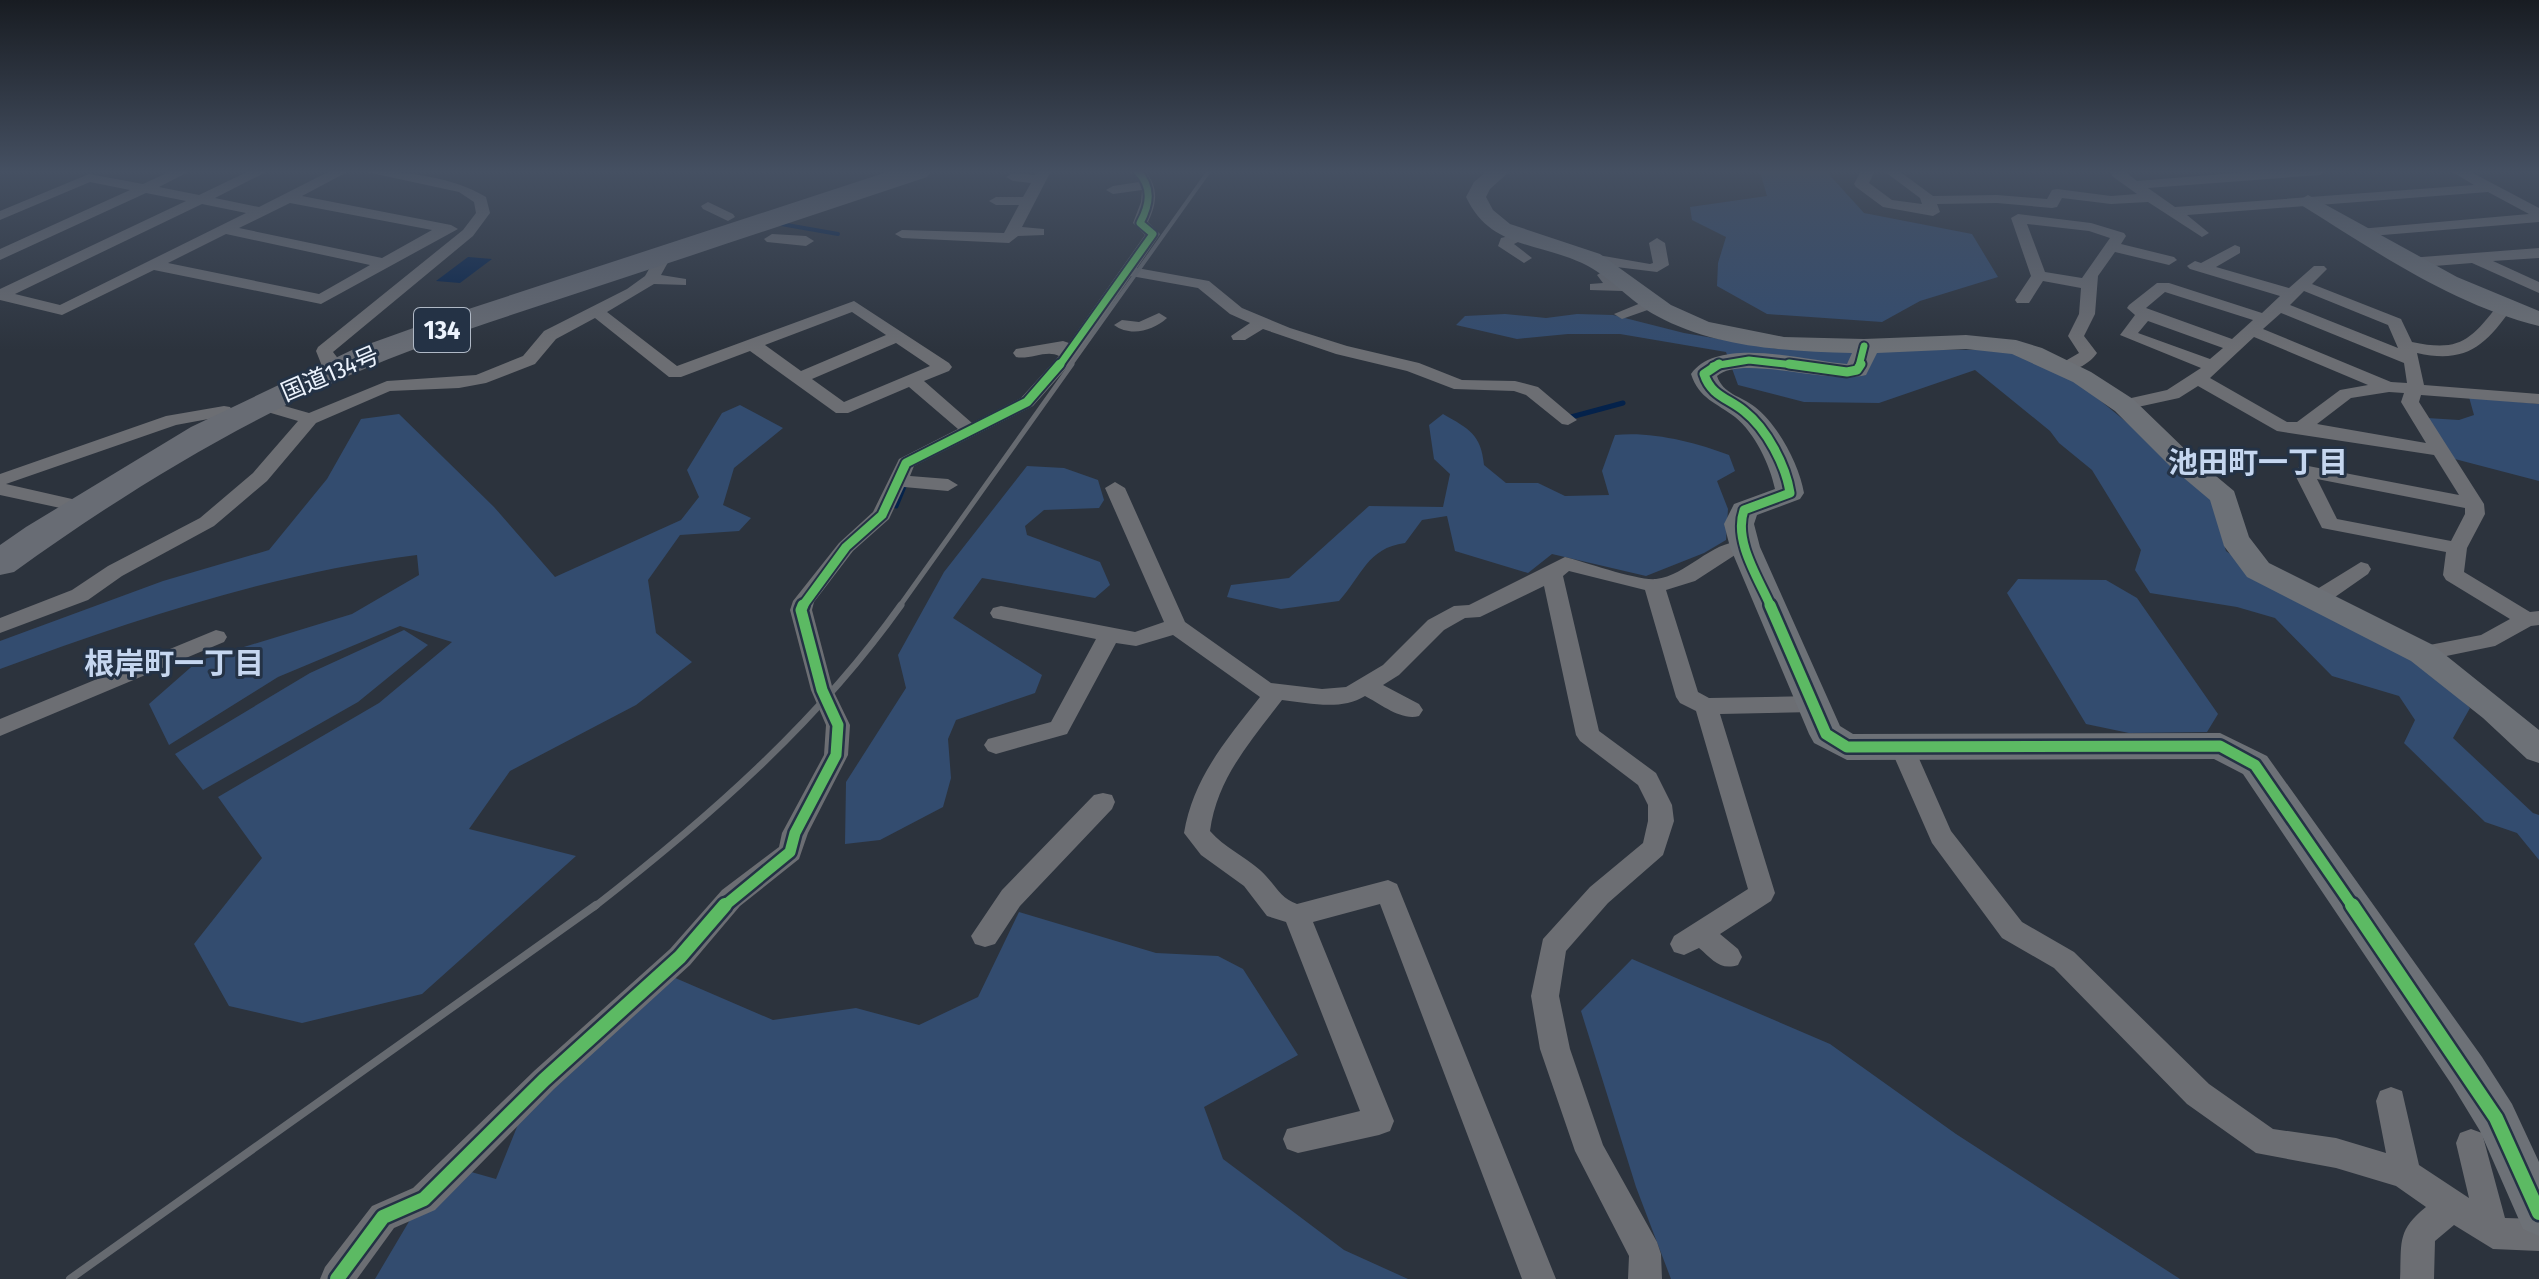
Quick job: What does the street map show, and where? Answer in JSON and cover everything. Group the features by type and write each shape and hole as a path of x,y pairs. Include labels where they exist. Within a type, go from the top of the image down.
{"highway":[{"name":"国道134号","path":"0,548 137,457 224,411 487,305 714,231"},
{"name":"国道134号","path":"0,563 76,508 151,461 333,365 494,311 665,272 768,231"}],"street":[{"path":"0,255 53,231"},
{"path":"0,295 134,231"},
{"path":"0,295 62,310 220,231"},
{"path":"231,231 385,263"},
{"path":"152,265 321,299 441,231"},
{"path":"458,231 468,233"},
{"path":"1000,231 1011,235"},
{"path":"1011,235 1013,231"},
{"path":"337,1279 383,1217 424,1199 544,1080 680,957 731,898 790,852 795,833 836,755 838,725 822,690 801,610 804,601 846,547 882,515 906,463 1027,402 1071,352 1153,234 1149,231"},
{"path":"1504,231 1523,247 1599,273 1702,328 1752,340 1864,346 1991,343 2016,347 2064,367 2124,405 2182,462 2224,497 2228,523 2246,560 2271,578 2422,653 2495,710 2539,750"},
{"path":"2023,231 2039,276"},
{"path":"2064,367 2086,357 2088,353 2076,336 2087,314 2087,284 2119,236 2104,231"},
{"path":"2355,231 2433,277 2504,308 2539,319"},
{"path":"2359,233 2383,231"},
{"path":"902,234 1011,235 1039,232"},
{"path":"333,365 324,351 468,233"},
{"path":"772,239 806,241"},
{"path":"1599,273 1652,269 1661,265 1657,243"},
{"path":"2113,247 2169,260"},
{"path":"2235,250 2200,267 2395,322 2409,352 2416,390"},
{"path":"2409,263 2539,253"},
{"path":"2474,258 2539,288"},
{"path":"2124,405 2173,394 2198,379 2319,269"},
{"path":"1090,304 1121,271 1203,284 1236,311 1377,365 1460,385 1515,386 1532,391 1568,420"},
{"path":"0,626 80,595 115,571 207,522 260,477 310,419 387,386 459,383 480,379 529,360 550,335 665,272"},
{"path":"2039,276 2087,284"},
{"path":"2023,300 2039,276"},
{"path":"2235,346 2135,308 2163,286 2258,325 2389,387"},
{"path":"2291,295 2409,352 2465,348 2479,343 2504,308"},
{"path":"1622,314 1653,303"},
{"path":"596,311 675,373 752,344 854,306 943,367 842,409 752,344"},
{"path":"2145,314 2128,335 2213,366"},
{"path":"1122,325 1142,327 1159,318"},
{"path":"1239,336 1263,322"},
{"path":"800,378 898,336"},
{"path":"1022,353 1063,346 1061,351 1071,352"},
{"path":"1864,346 1862,363 1857,370 1847,372 1736,359 1714,363 1706,370 1706,383 1712,392 1753,420 1788,477 1790,493 1744,510 1739,524 1745,547 1826,734 1847,747 2220,746 2255,765 2467,1071 2496,1118 2524,1149 2539,1213"},
{"path":"2198,379 2283,427 2301,427 2442,451"},
{"path":"912,381 949,409 970,431"},
{"path":"2301,427 2346,394 2389,387 2539,399"},
{"path":"2416,390 2411,393 2410,402 2474,504 2475,514 2457,548 2453,575 2532,619"},
{"path":"260,404 310,419"},
{"path":"0,480 160,424 224,411"},
{"path":"2457,548 2329,524 2303,471 2474,504"},
{"path":"899,481 948,485"},
{"path":"1115,488 1176,626 1262,688 1322,697 1351,694 1367,687 1391,670 1436,625 1462,611 1472,612 1552,574 1565,564 1654,586 1688,576 1729,550 1745,547"},
{"path":"0,489 65,503"},
{"path":"855,526 888,506"},
{"path":"2317,599 2361,569"},
{"path":"1552,574 1588,735 1647,779 1660,805 1661,821 1654,848 1599,895 1553,947 1545,996 1555,1049 1590,1151 1645,1254 1645,1279"},
{"path":"1654,586 1688,697 1706,706 1813,704"},
{"path":"1001,613 1136,639 1176,626"},
{"path":"2422,653 2487,641 2532,619"},
{"path":"996,745 1059,728 1110,634"},
{"path":"0,728 90,698 216,637"},
{"path":"1367,687 1411,710"},
{"path":"1276,692 1215,773 1198,810 1197,833 1210,848 1253,879 1276,908 1297,915 1388,891 1539,1279"},
{"path":"1706,706 1762,893 1692,939 1728,957"},
{"path":"1901,745 1941,836 2012,930 2064,960 2198,1094 2267,1143 2336,1153 2405,1174 2493,1233 2539,1235"},
{"path":"985,936 1011,898 1103,802"},
{"path":"1297,915 1379,1121 1298,1139"},
{"path":"2391,1101 2405,1174"},
{"path":"2471,1143 2493,1233"},
{"path":"2417,1279 2419,1233 2451,1207"}],"shaded area":[{"path":"1713,231 1955,231 1972,234 1998,277 1920,301 1882,322 1767,314 1717,286 1718,263 1726,237"},
{"path":"468,257 492,259 460,283 436,281"},
{"path":"1505,314 1546,318 1577,314 1613,315 1684,333 1778,349 2002,350 2033,360 2079,383 2211,499 2226,551 2284,593 2422,662 2470,708 2453,738 2533,813 2539,815 2539,860 2517,833 2485,822 2404,743 2415,720 2399,696 2332,676 2275,618 2237,607 2150,593 2135,570 2141,550 2092,470 1975,370 1879,403 1804,402 1738,385 1726,352 1620,334 1568,334 1517,339 1456,325 1465,316"},
{"path":"2469,397 2539,404 2539,481 2451,458 2427,418 2459,420 2474,415"},
{"path":"740,405 783,428 734,468 723,505 751,518 739,531 680,535 648,580 656,633 692,662 636,705 510,771 469,829 576,856 422,994 302,1023 229,1006 194,944 262,858 218,797 379,703 452,642 400,626 278,677 169,745 149,704 198,661 352,614 419,575 417,555 311,573 206,600 0,669 0,641 163,581 269,550 327,479 361,419 399,414 494,507 555,577 681,520 699,497 687,470 722,413"},
{"path":"1443,414 1477,439 1484,465 1506,483 1538,483 1565,496 1609,495 1602,471 1615,435 1673,439 1729,455 1735,471 1717,481 1728,509 1726,540 1704,553 1646,576 1552,554 1528,573 1455,551 1447,516 1422,520 1405,543 1392,546 1373,557 1339,601 1281,609 1227,597 1231,585 1289,578 1369,506 1443,507 1450,474 1434,459 1429,425"},
{"path":"1027,466 1064,468 1098,480 1104,500 1099,508 1044,510 1025,526 1027,535 1100,562 1110,585 1095,598 982,578 953,618 1042,675 1035,693 956,720 948,739 951,778 943,807 880,840 845,844 846,782 906,688 898,655 944,572"},
{"path":"2018,579 2106,580 2137,598 2218,714 2207,732 2129,733 2086,724 2007,593"},
{"path":"404,630 428,645 358,702 203,790 175,754 310,673"},
{"path":"1019,912 1156,953 1218,956 1243,969 1298,1055 1204,1107 1223,1159 1344,1250 1408,1279 375,1279 443,1164 496,1179 525,1107 673,977 773,1020 856,1008 919,1025 978,997"},
{"path":"1632,959 1830,1044 1956,1134 2180,1279 1671,1279 1636,1187 1581,1011"}],"waterway":[{"path":"819,231 838,234"},
{"path":"1571,417 1623,403"},
{"path":"896,506 905,484"}],"railway":[{"path":"1070,366 1166,231"},
{"path":"899,607 1072,364"},
{"path":"594,907 719,804 797,729 833,690 901,605"},
{"path":"70,1279 596,905"}],"cycle path":[{"path":"337,1279 383,1217 424,1199 544,1080 680,957 731,898 790,852 795,833 836,755 838,725 822,690 801,610 804,601 846,547 882,515 906,463 1027,402 1071,352 1153,234 1149,231"},
{"path":"1864,346 1863,359 1857,370 1847,372 1749,360 1729,361 1714,366 1704,374 1714,393 1744,411 1758,426 1780,462 1789,485 1790,493 1744,510 1739,524 1745,547 1826,734 1847,747 2220,746 2255,765 2467,1071 2496,1118 2539,1213"}],"district":[{"name":"池田町一丁目","path":"2258,463"},
{"name":"根岸町一丁目","path":"174,664"}]}
